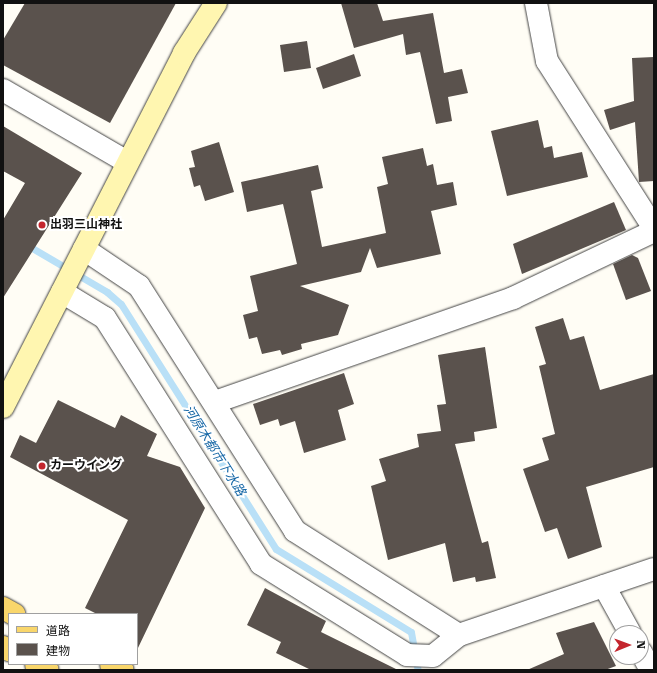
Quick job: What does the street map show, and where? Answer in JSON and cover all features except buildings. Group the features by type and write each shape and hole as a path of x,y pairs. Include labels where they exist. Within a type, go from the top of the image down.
{"main road":[{"path":"3,608 12,613"},
{"path":"38,665 48,670"},
{"path":"113,665 123,670"}],"street":[{"path":"6,392 62,292 127,162 184,53 216,3"},
{"path":"215,402 512,298 654,230 547,61 536,3"},
{"path":"3,90 127,162"},
{"path":"84,249 139,286 215,402 295,531 459,635"},
{"path":"62,292 105,318 261,564 407,655 433,656 459,635 654,569"},
{"path":"604,586 626,625"}],"waterway":[{"name":"河原木都市下水路","path":"27,245 107,292 121,304 276,549 411,632 418,670"}],"place":[{"name":"出羽三山神社","path":"42,225"},
{"name":"カーウイング","path":"42,466"}]}
